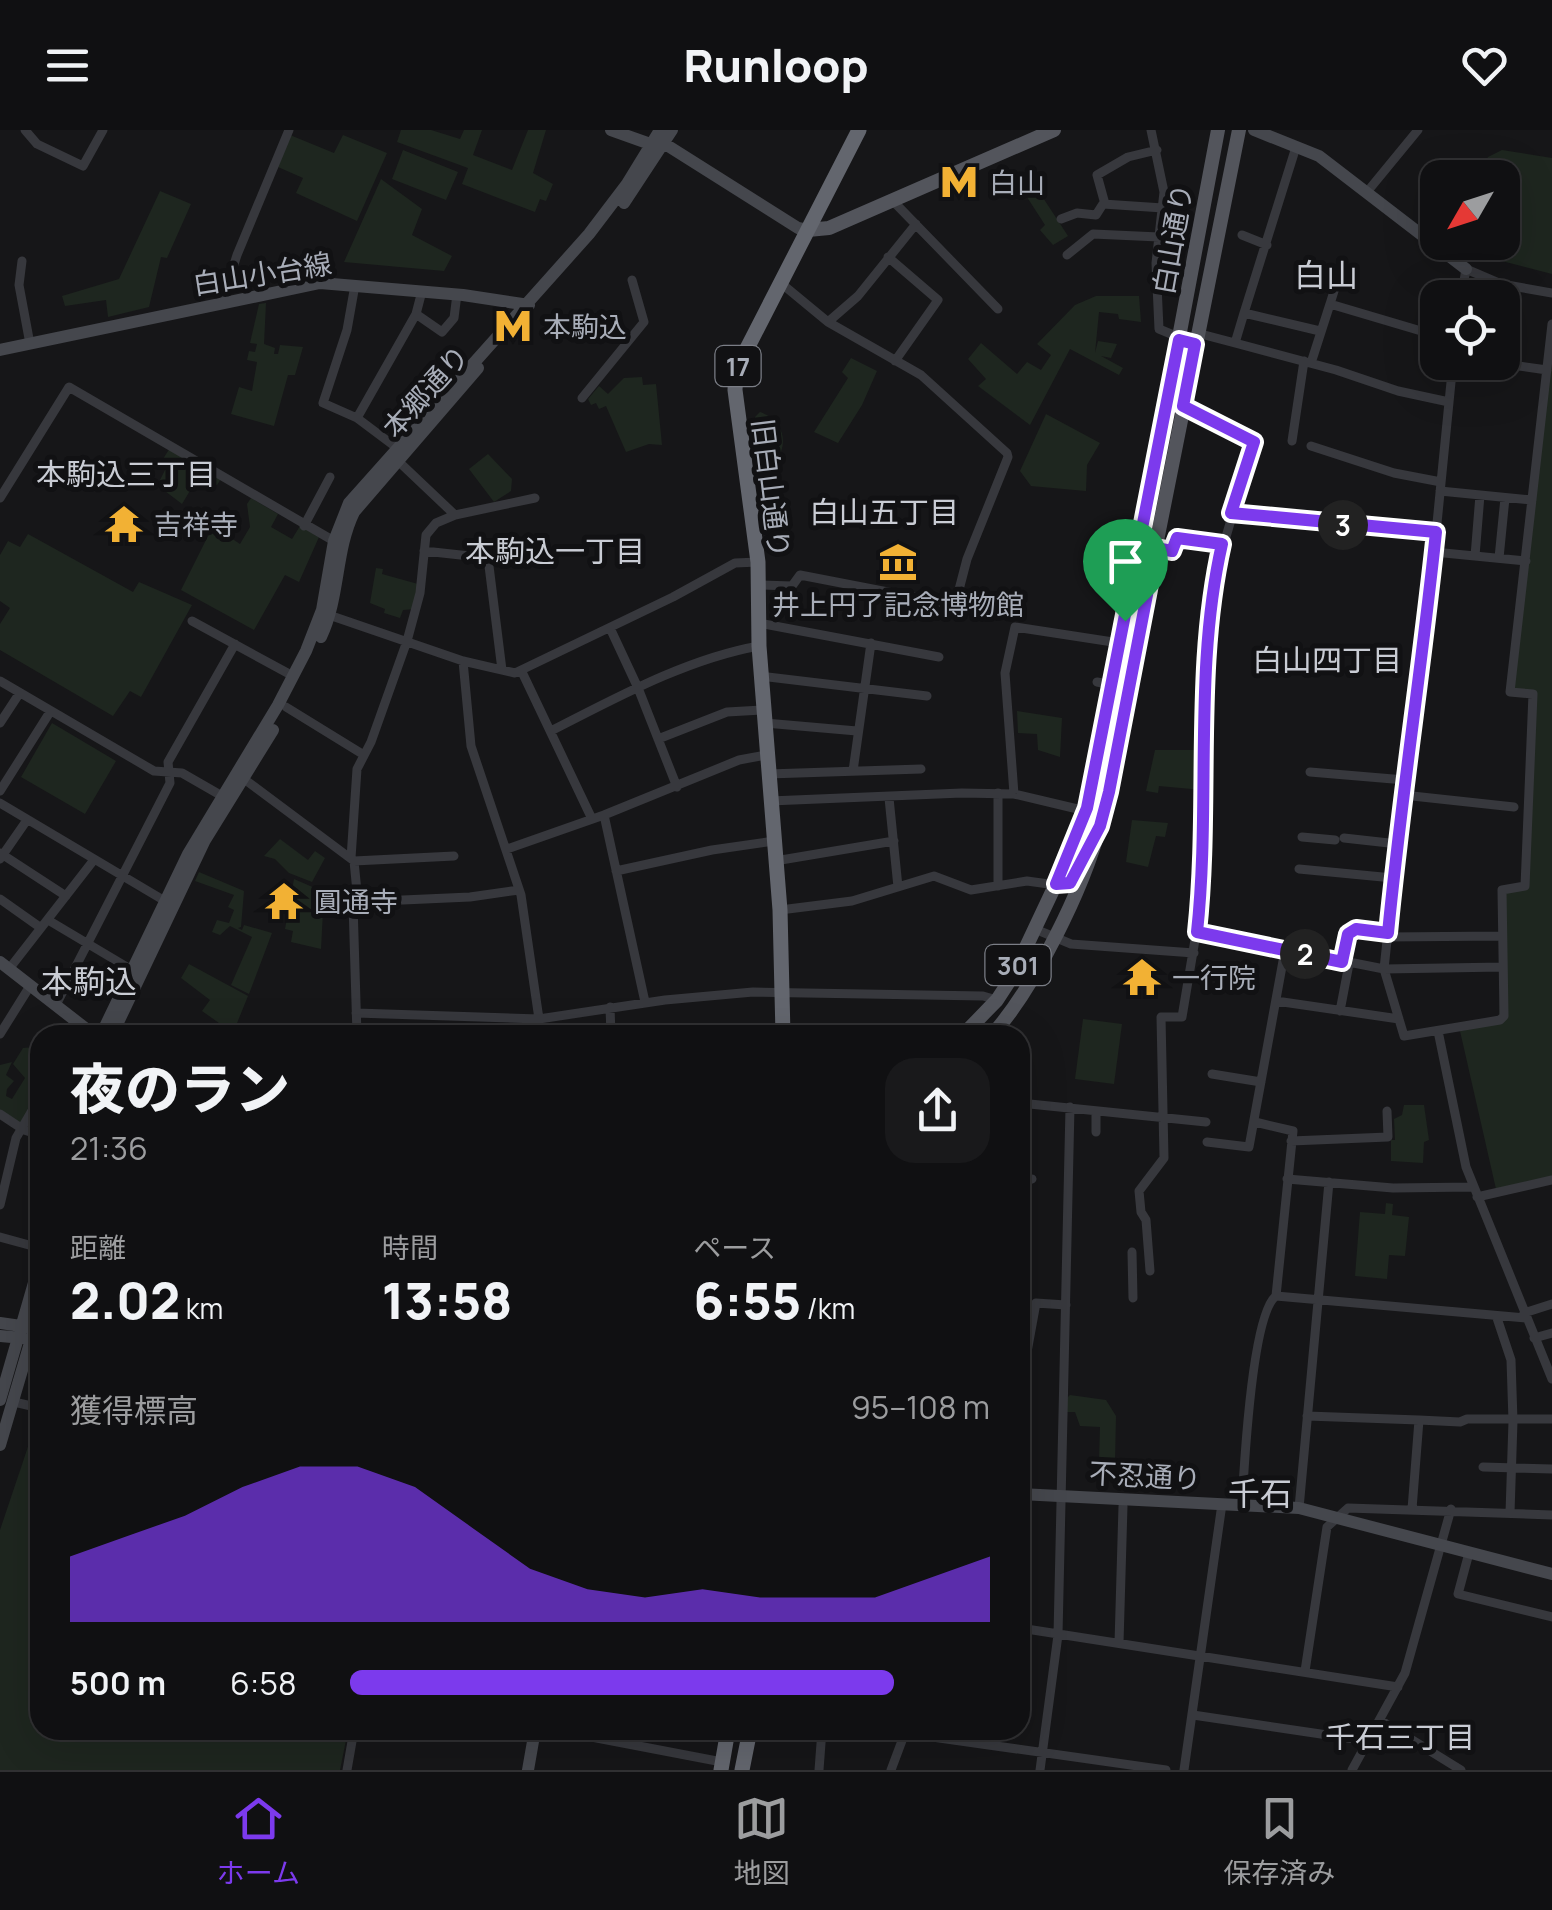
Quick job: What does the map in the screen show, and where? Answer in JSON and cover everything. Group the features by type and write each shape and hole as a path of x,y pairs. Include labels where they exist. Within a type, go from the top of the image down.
{"highway":[{"name":"17","path":"808,230 859,130"},
{"name":"旧白山通り","path":"783,1025 780,910 760,676 758,562 735,390 736,370 808,230"},
{"path":"722,1766 726,1740"},
{"path":"742,1770 748,1740"}],"main road":[{"path":"610,130 662,137 798,228 808,230 829,228 1054,130"},
{"name":"白山通り","path":"973,1025 1012,978 1086,811 1114,684 1218,130"},
{"name":"白山通り","path":"1000,1025 1028,987 1053,938 1100,826 1240,130"},
{"path":"1254,130 1318,156 1466,268"},
{"name":"本郷通り","path":"116,1025 192,845 286,707 325,618 348,526 368,492 530,305 614,216 662,137"},
{"name":"白山小台線","path":"0,350 320,283 457,294 530,305"},
{"name":"本郷通り","path":"102,1025 325,618 334,541 349,503 398,454"},
{"path":"1125,621 1142,625"},
{"path":"1056,884 1070,883 1100,826"},
{"path":"5,966 56,1005 74,1025"},
{"path":"0,1323 30,1333"},
{"path":"0,1336 30,1333"},
{"path":"0,1446 7,1401 30,1336"},
{"name":"不忍通り","path":"1030,1497 1222,1507 1332,1520"},
{"name":"不忍通り","path":"1061,1499 1123,1506 1242,1504 1299,1508 1432,1547 1469,1552 1552,1574"},
{"path":"528,1770 533,1740"}],"street":[{"path":"25,130 36,144 83,166 103,130"},
{"path":"222,303 237,255 289,130"},
{"path":"1151,130 1164,192 1156,262 1159,329 1179,340 1236,343 1398,391 1449,402"},
{"path":"1367,192 1418,130"},
{"path":"1236,343 1296,147"},
{"path":"1105,204 1097,174 1128,157 1157,150"},
{"path":"892,199 998,308"},
{"path":"1105,204 1164,208"},
{"path":"1060,218 1077,213 1096,215 1105,204"},
{"path":"828,322 858,296 916,224"},
{"path":"1067,255 1094,234 1160,237"},
{"path":"1242,235 1267,245"},
{"path":"888,258 938,300 895,361"},
{"path":"22,261 19,285 30,344"},
{"path":"1464,280 1466,268 1501,284 1552,293"},
{"path":"1292,441 1307,362 1339,275"},
{"path":"582,398 644,322 632,280"},
{"path":"758,585 792,586 800,576 955,605 967,559 1008,457 921,376 828,322 782,284"},
{"path":"355,285 347,330 323,403 357,418 398,454 455,515"},
{"path":"357,418 416,314 422,291"},
{"path":"416,314 442,332 454,318 457,294"},
{"path":"1330,304 1420,331"},
{"path":"1244,313 1320,331"},
{"path":"1451,380 1425,644 1409,733 1384,969 1404,1036 1500,1020 1504,1016 1502,890 1525,886 1533,694 1510,692 1552,324"},
{"path":"1520,366 1547,370"},
{"path":"0,498 70,387 334,541"},
{"path":"1150,1271 1139,1191 1164,1158 1161,1017 1182,1017 1197,932 1204,867 1208,633 1222,544 1254,442 1183,406"},
{"path":"1311,446 1440,486 1532,500"},
{"path":"304,526 330,478"},
{"path":"1475,556 1480,495"},
{"path":"358,902 352,860 357,769 407,641 420,593 426,535 436,523 455,515 535,498"},
{"path":"1500,558 1506,498"},
{"path":"1231,513 1436,532"},
{"path":"1156,548 1172,551 1177,538 1222,544"},
{"path":"424,551 488,558 502,670"},
{"path":"1434,552 1526,561"},
{"path":"325,618 464,661 522,672 735,563 758,562"},
{"path":"192,621 293,676"},
{"path":"759,623 939,657"},
{"path":"1014,794 1005,672 1015,627 1138,646"},
{"path":"610,628 676,787"},
{"path":"853,771 870,643"},
{"path":"56,1005 170,783 168,762 235,644"},
{"path":"551,731 638,688 730,652 759,646"},
{"path":"464,661 472,746 519,890 539,1018"},
{"path":"522,672 592,819"},
{"path":"760,676 927,696"},
{"path":"0,681 154,771 182,773 222,796"},
{"path":"1097,682 1114,684"},
{"path":"0,723 19,694"},
{"path":"286,707 364,755"},
{"path":"0,791 50,712"},
{"path":"658,739 727,712 857,731"},
{"path":"507,849 604,816 739,760 766,754"},
{"path":"768,774 921,769"},
{"path":"1310,772 1405,780"},
{"path":"239,776 352,860 454,856"},
{"path":"998,793 998,886"},
{"path":"770,801 998,793 1086,811"},
{"path":"1404,796 1514,807"},
{"path":"889,798 898,887"},
{"path":"0,803 169,903"},
{"path":"604,816 645,1002"},
{"path":"27,820 1,856 66,896"},
{"path":"1302,836 1398,844"},
{"path":"616,871 774,841"},
{"path":"775,860 894,842"},
{"path":"5,966 44,924 93,860"},
{"path":"1298,869 1393,878"},
{"path":"780,910 852,902 934,876 971,890 1027,881 1056,884"},
{"path":"356,1025 354,904 519,890"},
{"path":"0,899 132,970"},
{"path":"1035,929 1071,944 1194,953"},
{"path":"1340,1012 1348,934 1356,929 1388,935 1502,936"},
{"path":"1197,932 1384,969 1503,967"},
{"path":"1207,1142 1249,1147 1285,950"},
{"path":"0,1034 30,986"},
{"path":"356,1013 539,1018 645,1002 784,992 983,996 997,1000"},
{"path":"1276,1001 1399,1019"},
{"path":"610,1008 611,1025"},
{"path":"1438,1031 1466,1166 1552,1379"},
{"path":"1212,1074 1261,1082"},
{"path":"1030,1104 1206,1122"},
{"path":"1040,1770 1058,1636 1070,1107"},
{"path":"1096,1111 1096,1132"},
{"path":"1291,1141 1388,1137 1387,1111"},
{"path":"0,1114 30,1132"},
{"path":"0,1205 16,1138 30,1118"},
{"path":"1242,1504 1259,1340 1267,1306 1276,1296 1293,1131 1254,1122"},
{"path":"1287,1179 1475,1192 1552,1180"},
{"path":"1299,1508 1329,1182"},
{"path":"0,1236 30,1245"},
{"path":"1132,1252 1133,1298"},
{"path":"1276,1296 1497,1318 1525,1315 1552,1304"},
{"path":"1030,1336 1036,1303 1066,1305"},
{"path":"1497,1318 1511,1360 1514,1421 1510,1513"},
{"path":"1534,1338 1552,1333"},
{"path":"1307,1416 1552,1419"},
{"path":"1412,1508 1419,1420"},
{"path":"1483,1467 1552,1469"},
{"path":"1120,1643 1123,1506"},
{"path":"1184,1770 1222,1507"},
{"path":"1305,1671 1332,1520 1350,1507 1552,1515"},
{"path":"1353,1770 1405,1673 1451,1509"},
{"path":"1469,1552 1458,1594 1552,1616"},
{"path":"1030,1630 1398,1687"},
{"path":"1192,1715 1368,1741"},
{"path":"1380,1720 1460,1770"},
{"path":"346,1770 352,1740"},
{"path":"601,1740 722,1766"},
{"path":"819,1770 821,1740"},
{"path":"891,1770 902,1740"},
{"path":"964,1740 1166,1770"}],"shaded area":[{"path":"401,130 431,130 460,139 464,130 482,130 473,155 512,170 528,130 546,130 533,173 553,184 546,201 540,199 535,212 462,184 468,168 397,142"},
{"path":"290,135 334,153 343,135 387,153 357,221 296,193 303,178 278,167"},
{"path":"403,150 458,172 446,200 392,179"},
{"path":"1502,150 1552,158 1552,274 1498,260 1520,260 1520,160 1486,160"},
{"path":"1031,174 1068,236 1053,245 1040,230 1045,225 1025,194 1019,197 1010,182"},
{"path":"381,179 422,209 412,235 452,256 444,271 344,262"},
{"path":"160,191 191,204 167,258 161,257 149,307 108,317 106,300 65,306 62,296 119,279"},
{"path":"1096,296 1139,296 1141,322 1099,312 1095,353 1098,341 1117,344 1111,358 1101,356 1123,368 1119,375 1070,349 1030,425 978,386 986,379 968,359 981,343 1017,374 1027,362 1041,370 1051,355 1037,344 1075,305"},
{"path":"266,303 264,344 275,348 274,354 278,354 280,345 303,347 295,375 288,375 274,426 231,414 239,387 252,391 257,362 247,360 249,351 255,352 257,344 250,343 259,304"},
{"path":"1552,343 1552,1176 1496,1189 1460,1031 1499,1023 1504,891 1526,887 1536,693 1514,691"},
{"path":"851,358 877,371 862,405 838,443 814,432 848,378 842,372"},
{"path":"642,377 643,385 656,384 662,445 649,444 626,452 606,406 599,409 588,399 599,386 608,394 624,378"},
{"path":"760,412 774,421 782,433 782,447 775,462 760,456 755,417"},
{"path":"1046,414 1100,443 1087,465 1086,491 1031,486 1020,471"},
{"path":"170,448 221,479 217,485 197,479 182,504 161,488 164,483 160,480 167,466 161,462"},
{"path":"488,454 512,479 511,491 494,502 469,469"},
{"path":"251,498 278,514 271,527 292,539 300,526 319,537 299,582 285,575 254,630 181,590 213,526 240,544 250,527 247,504"},
{"path":"28,534 133,592 139,582 192,605 141,697 130,691 113,716 0,650 0,624 10,608 0,601 0,555 8,541 20,547"},
{"path":"376,568 383,569 382,574 418,584 414,609 403,610 400,618 370,603"},
{"path":"1017,711 1062,718 1060,757 1038,750 1037,734 1018,733"},
{"path":"52,723 116,761 85,814 21,777"},
{"path":"1155,750 1203,750 1203,790 1159,786 1158,793 1146,791"},
{"path":"1132,820 1168,823 1165,837 1156,836 1148,867 1126,862"},
{"path":"280,839 308,860 315,851 325,858 312,882 289,873 275,859 264,856"},
{"path":"199,872 244,891 238,928 242,930 244,925 272,933 249,994 231,985 252,937 230,926 220,935 212,932 217,920 229,923 234,910 228,907 234,895 195,881"},
{"path":"294,879 324,892 321,949 291,942 293,931 285,929"},
{"path":"189,964 248,996 236,1025 218,1025 202,1011 210,1000 181,978"},
{"path":"1083,1019 1122,1024 1114,1084 1075,1079"},
{"path":"30,1047 30,1112 23,1126 0,1111 0,1065 12,1062 6,1075 14,1081 6,1096 12,1099 25,1078 13,1064 23,1048"},
{"path":"1404,1105 1424,1105 1429,1140 1424,1142 1423,1163 1391,1161 1394,1119 1402,1115"},
{"path":"1386,1203 1393,1204 1392,1215 1409,1217 1405,1256 1389,1255 1387,1279 1355,1276 1360,1212 1385,1214"},
{"path":"1070,1395 1106,1400 1116,1416 1115,1462 1099,1461 1100,1427 1080,1426 1075,1412 1067,1412 1066,1399"},
{"path":"30,1441 30,1740 346,1740 340,1770 0,1770 0,1530"}],"place":[{"name":"白山","path":"959,182"},
{"name":"本駒込","path":"513,326"},
{"name":"吉祥寺","path":"124,524"},
{"name":"井上円了記念博物館","path":"898,562"},
{"name":"圓通寺","path":"284,901"},
{"name":"一行院","path":"1142,977"}],"district":[{"name":"白山","path":"1326,275"},
{"name":"本駒込三丁目","path":"126,473"},
{"name":"白山五丁目","path":"884,511"},
{"name":"本駒込一丁目","path":"555,550"},
{"name":"白山四丁目","path":"1327,659"},
{"name":"本駒込","path":"89,981"},
{"name":"千石","path":"1260,1493"},
{"name":"千石三丁目","path":"1400,1736"}],"route":[{"path":"1179,340 1195,344 1183,406 1254,442 1231,513 1436,532 1388,933 1356,929 1348,934 1342,962 1197,932 1204,867 1208,633 1222,544 1177,538 1172,551 1156,548 1100,826 1070,883 1056,884 1087,808 1125,621 1179,340"}]}
